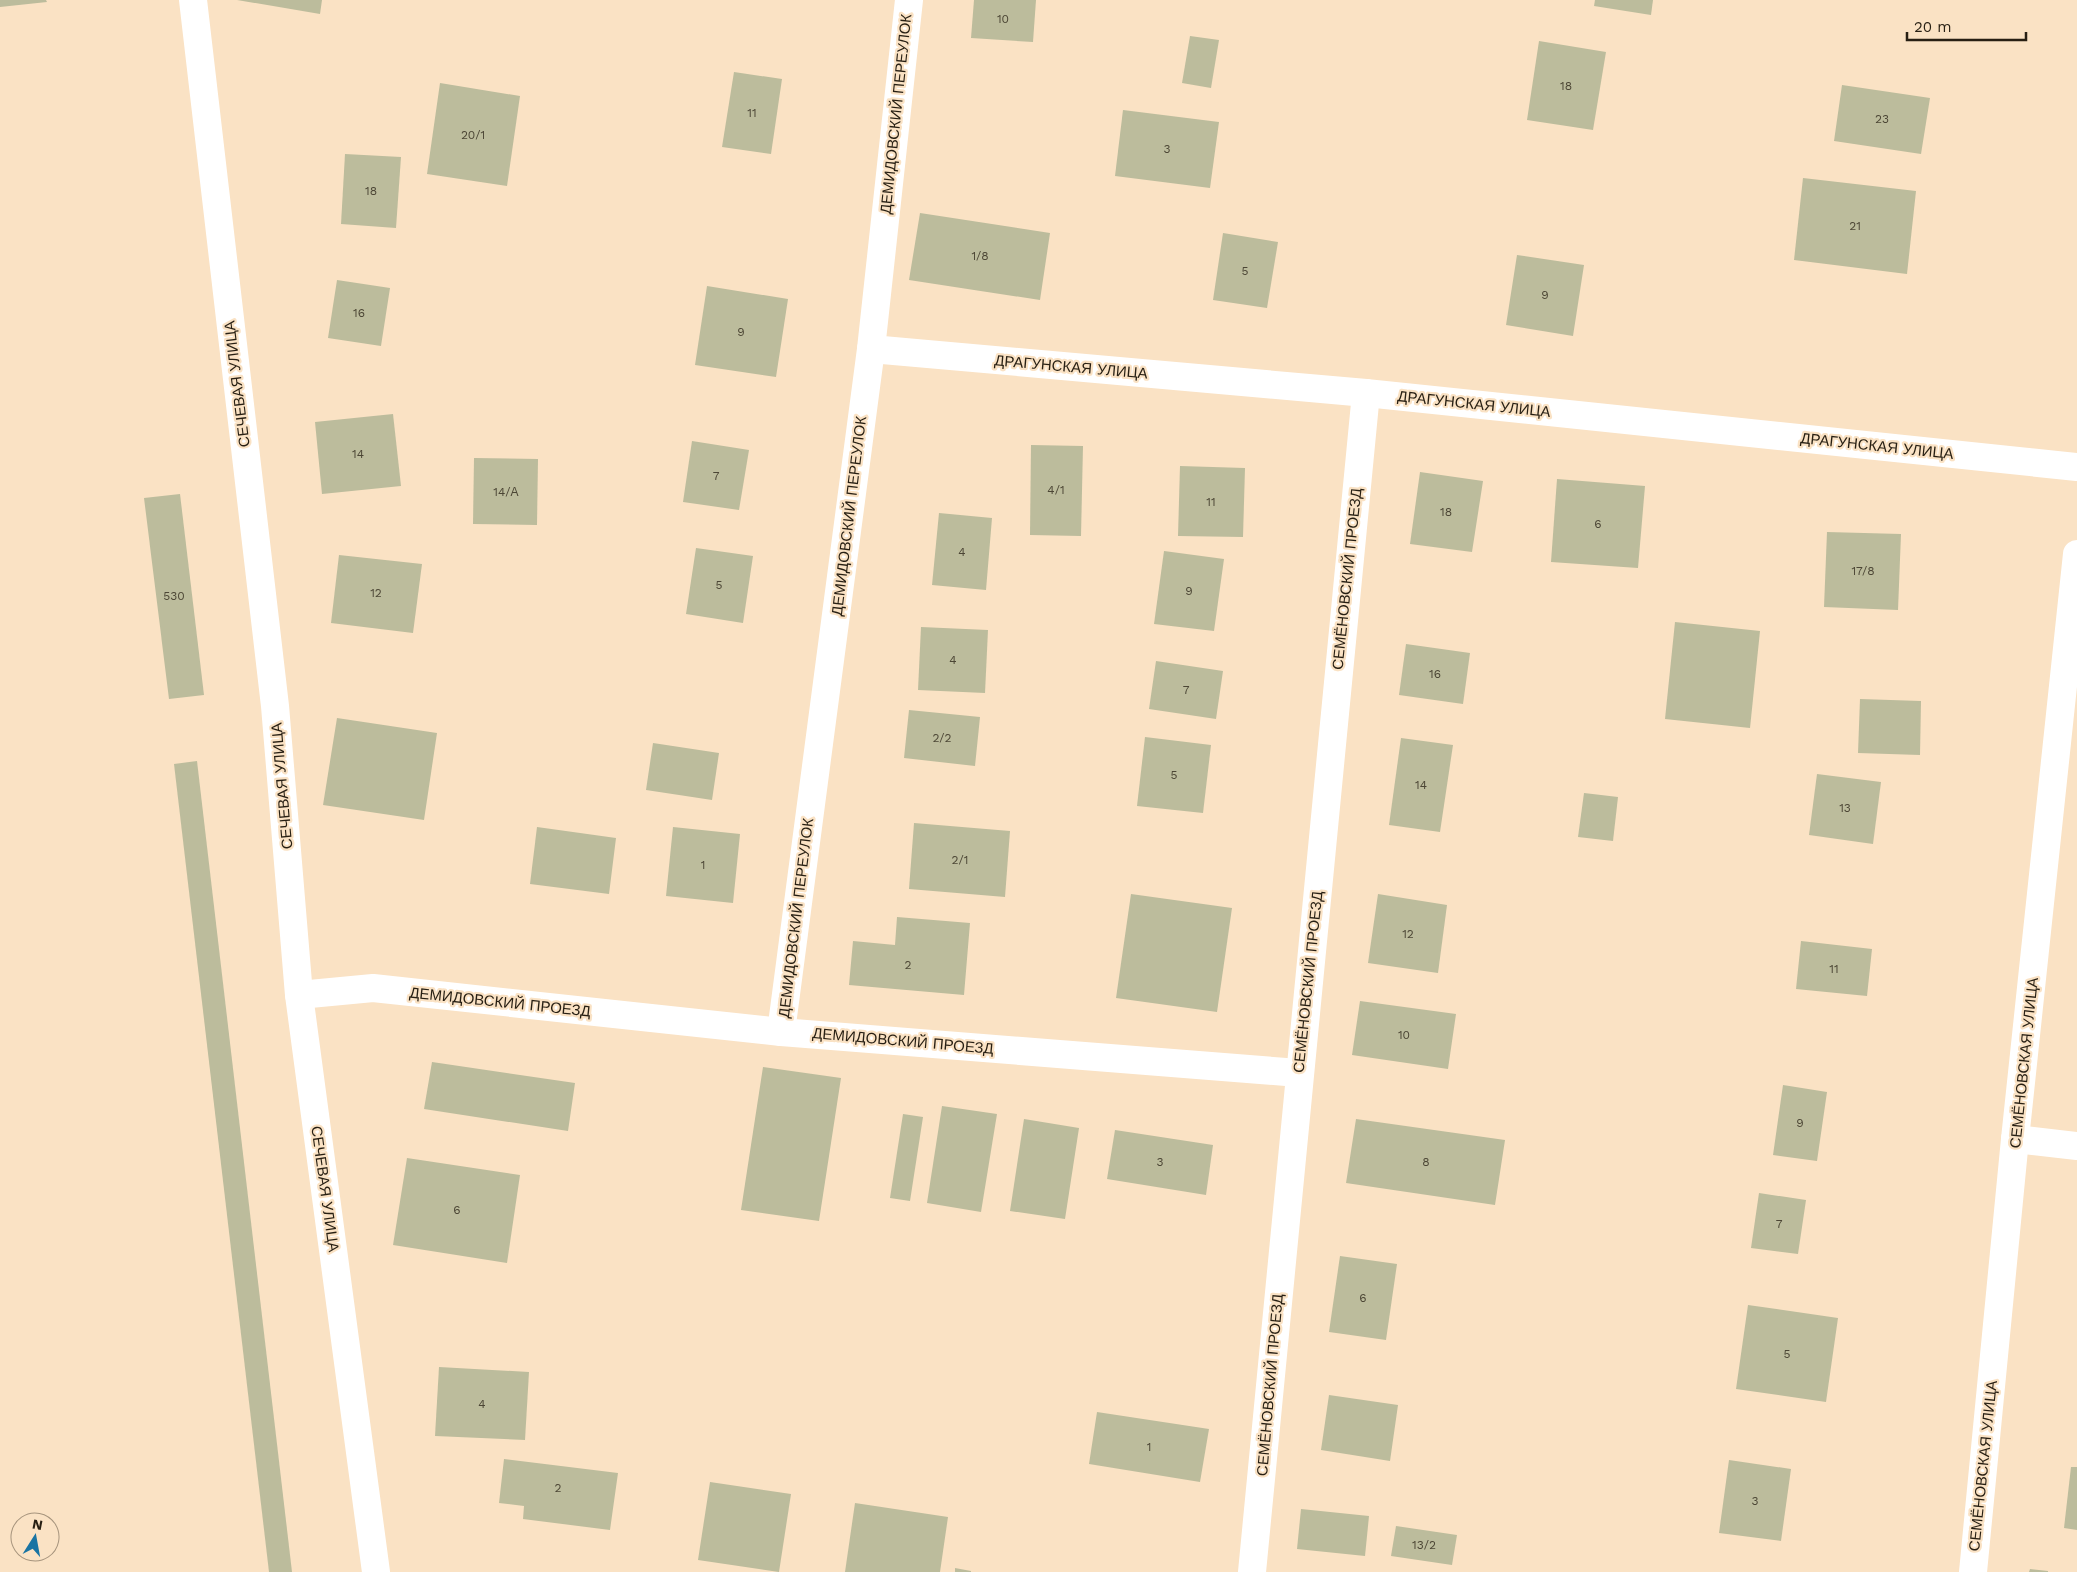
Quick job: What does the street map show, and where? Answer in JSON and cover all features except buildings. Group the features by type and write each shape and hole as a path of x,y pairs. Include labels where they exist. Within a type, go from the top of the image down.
{"street":[{"name":"СЕЧЕВАЯ УЛИЦА","path":"193,0 275,706 300,995 376,1572"},
{"name":"ДЕМИДОВСКИЙ ПЕРЕУЛОК","path":"782,1032 871,349 909,0"},
{"name":"ДРАГУНСКАЯ УЛИЦА","path":"871,349 1366,392 2077,468"},
{"name":"СЕМЁНОВСКИЙ ПРОЕЗД","path":"1252,1572 1366,392"},
{"name":"СЕМЁНОВСКАЯ УЛИЦА","path":"1973,1572 2015,1139 2077,554"},
{"name":"ДЕМИДОВСКИЙ ПРОЕЗД","path":"300,995 373,988 782,1032 1299,1073"},
{"path":"2015,1139 2077,1146"}]}
